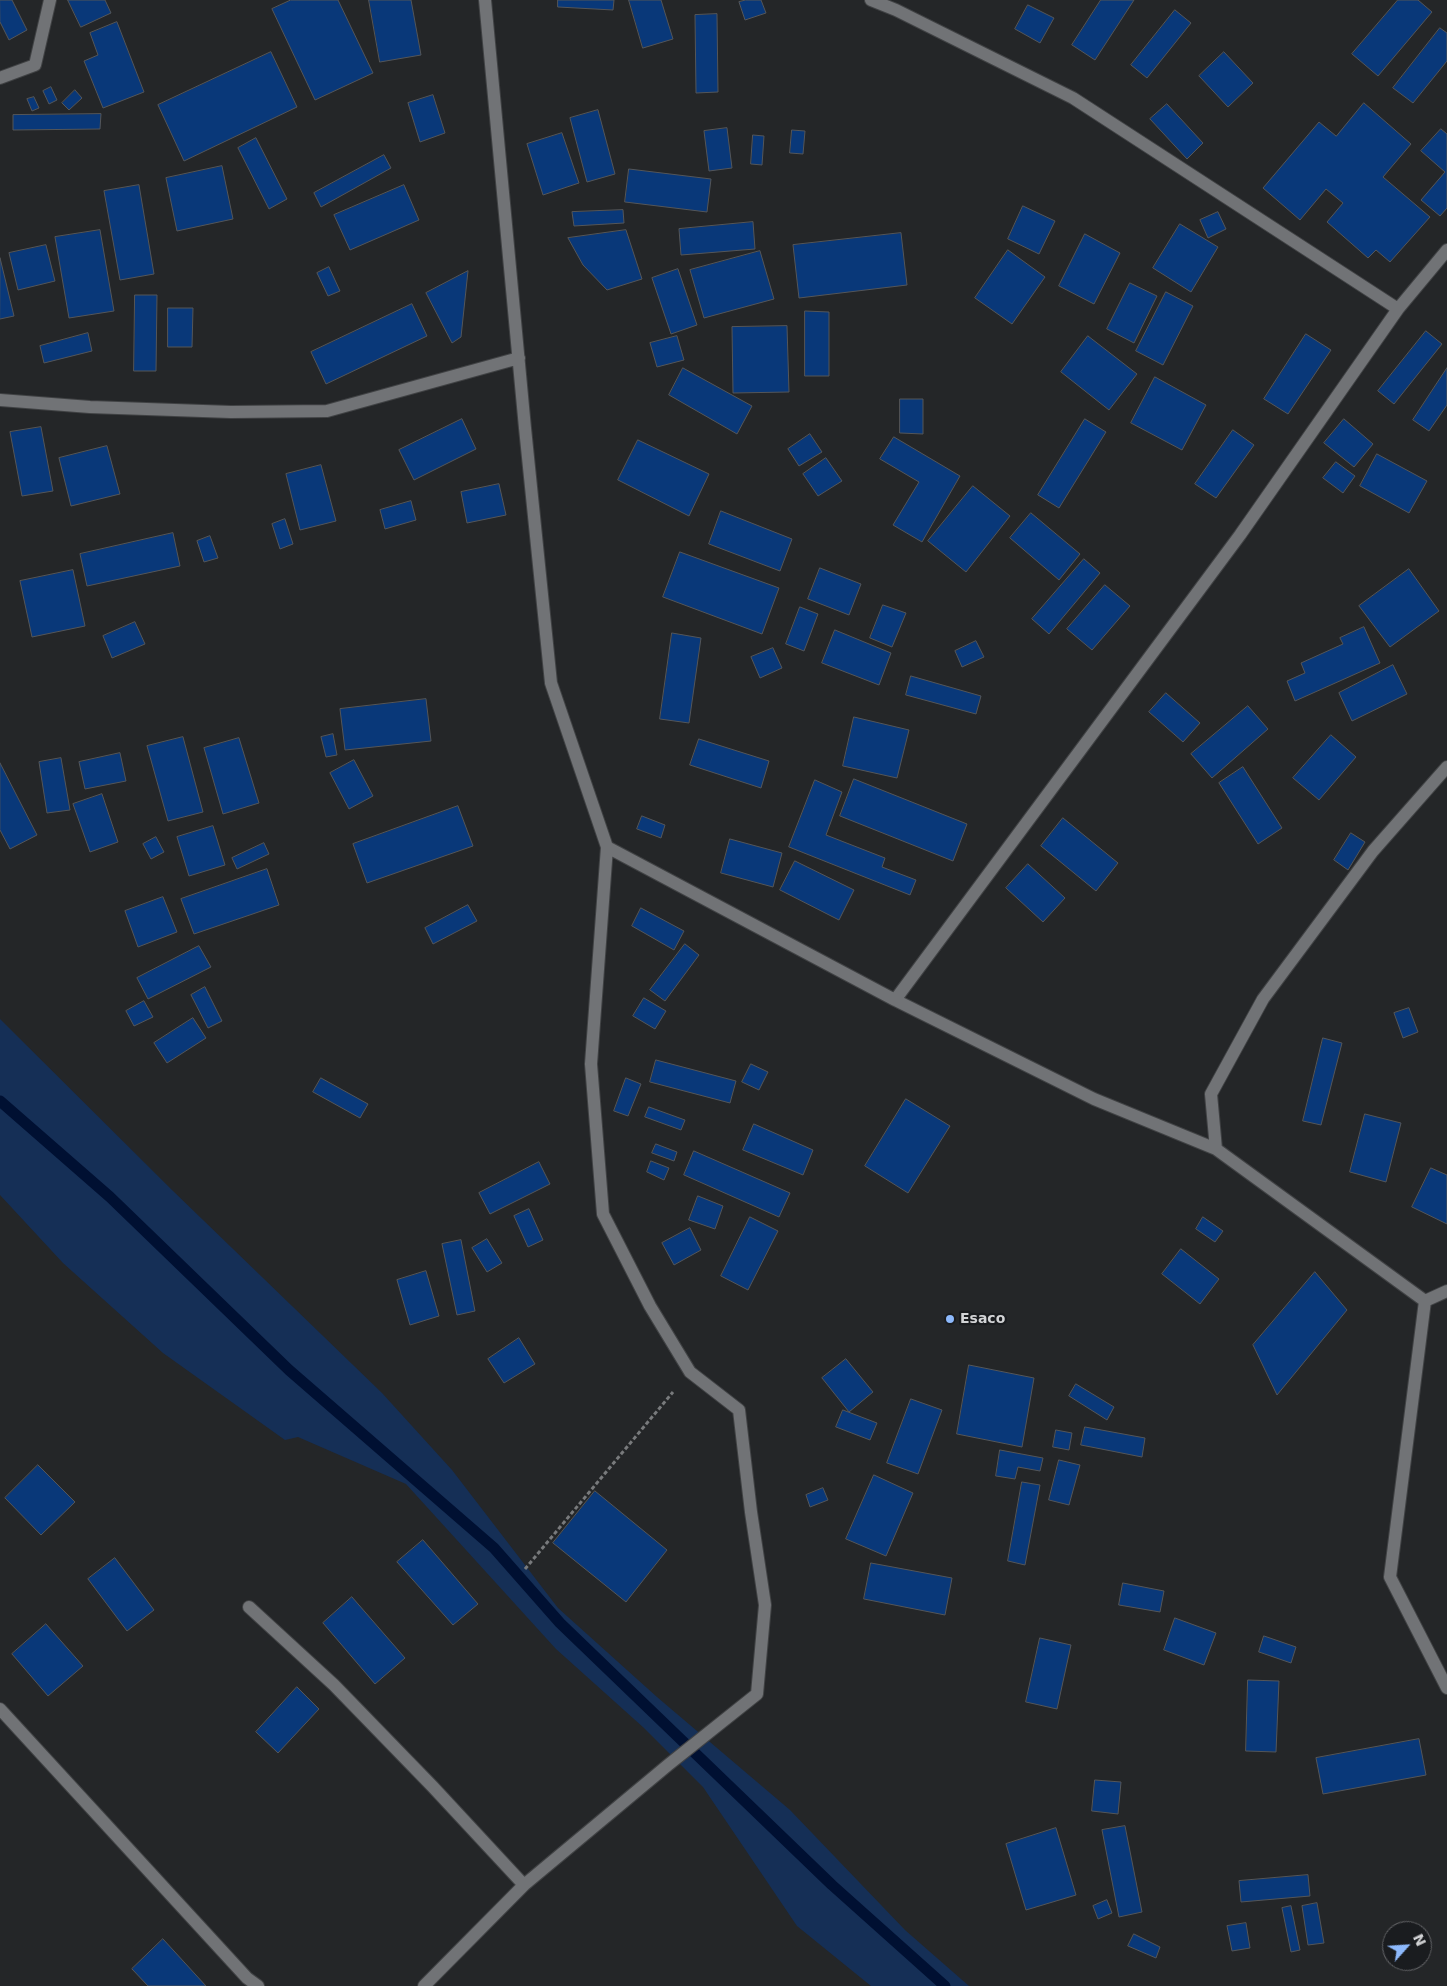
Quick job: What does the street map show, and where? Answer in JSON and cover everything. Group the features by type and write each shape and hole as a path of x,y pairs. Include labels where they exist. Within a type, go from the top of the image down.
{"street":[{"path":"0,78 35,66 50,0"},
{"path":"424,1986 524,1885 668,1765 757,1694 766,1605 751,1512 739,1410 690,1372 650,1306 603,1214 591,1064 607,846 552,682 519,358 486,0"},
{"path":"871,0 896,10 1073,98 1398,309"},
{"path":"895,1000 1240,535 1398,309 1447,250"},
{"path":"0,400 90,407 222,412 327,411 519,358"},
{"path":"1216,1149 1211,1094 1263,1000 1373,851 1447,767"},
{"path":"607,846 895,1000 1094,1099 1216,1149 1425,1301"},
{"path":"1425,1301 1447,1291"},
{"path":"1425,1301 1390,1578 1447,1688"},
{"path":"249,1606 334,1685 433,1787 524,1885"},
{"path":"0,1709 247,1978 258,1986"}],"path":[{"path":"525,1569 690,1372"}],"shaded area":[{"path":"0,1019 172,1190 382,1393 452,1470 558,1608 657,1697 790,1810 905,1930 969,1986 871,1986 797,1926 703,1787 644,1728 556,1649 406,1484 298,1437 285,1440 163,1353 63,1263 0,1195"}],"building":[{"path":"0,0 12,0 27,30 9,40 0,22"},
{"path":"68,0 105,0 111,13 81,27"},
{"path":"291,0 338,0 373,73 315,100 272,9"},
{"path":"369,0 411,0 421,55 380,62"},
{"path":"558,0 614,0 613,10 558,7"},
{"path":"629,0 661,0 673,39 643,48"},
{"path":"761,0 766,13 745,20 739,2"},
{"path":"1101,0 1134,0 1095,60 1072,45"},
{"path":"1398,0 1418,0 1432,12 1378,76 1352,54"},
{"path":"1028,5 1054,18 1040,43 1015,29"},
{"path":"1175,10 1191,23 1147,78 1131,65"},
{"path":"717,14 718,92 696,93 695,15"},
{"path":"117,22 144,92 103,108 84,61 98,55 90,33"},
{"path":"1440,28 1447,33 1447,61 1413,103 1393,88"},
{"path":"271,52 297,107 184,161 158,105"},
{"path":"1224,52 1253,83 1228,107 1199,76"},
{"path":"51,87 57,100 49,104 43,91"},
{"path":"75,90 82,98 69,110 62,103"},
{"path":"433,95 445,133 420,142 408,103"},
{"path":"34,97 39,108 32,111 27,99"},
{"path":"1364,103 1411,144 1383,177 1430,217 1390,262 1376,250 1368,258 1327,222 1343,203 1326,189 1300,220 1263,188 1319,122 1336,136"},
{"path":"1167,104 1203,143 1187,159 1150,119"},
{"path":"598,110 615,174 587,182 570,118"},
{"path":"101,114 100,129 13,130 13,115"},
{"path":"727,128 732,168 709,171 704,131"},
{"path":"1441,129 1447,134 1447,208 1440,216 1421,200 1445,172 1421,151"},
{"path":"792,130 805,131 803,154 790,153"},
{"path":"562,133 579,183 543,195 527,144"},
{"path":"753,135 764,136 762,165 751,164"},
{"path":"256,138 287,199 269,209 238,148"},
{"path":"384,155 391,168 321,207 314,193"},
{"path":"222,166 233,219 177,231 166,178"},
{"path":"629,169 711,179 707,212 625,202"},
{"path":"139,185 154,274 120,280 104,191"},
{"path":"404,185 419,220 350,250 334,215"},
{"path":"1023,206 1055,221 1039,254 1008,239"},
{"path":"623,210 624,223 574,226 572,212"},
{"path":"1218,212 1226,229 1208,238 1200,220"},
{"path":"753,222 755,249 681,255 679,229"},
{"path":"1180,224 1218,247 1191,292 1153,268"},
{"path":"100,230 114,311 69,318 55,237"},
{"path":"626,230 642,279 607,290 583,265 568,238"},
{"path":"901,233 907,285 799,298 793,245"},
{"path":"1085,234 1120,253 1094,304 1059,286"},
{"path":"46,245 55,281 18,290 9,253"},
{"path":"1008,250 1045,277 1012,324 975,298"},
{"path":"760,251 774,299 704,318 690,270"},
{"path":"0,258 14,316 0,319"},
{"path":"329,267 340,291 328,296 317,273"},
{"path":"678,269 697,325 671,334 652,278"},
{"path":"468,271 461,337 452,343 426,293"},
{"path":"1130,283 1157,296 1134,343 1107,329"},
{"path":"1166,292 1193,306 1163,365 1136,351"},
{"path":"135,295 157,295 156,371 134,371"},
{"path":"412,304 427,336 326,384 311,352"},
{"path":"168,308 193,308 192,347 168,347"},
{"path":"805,311 829,312 829,376 805,376"},
{"path":"787,326 789,392 733,393 732,327"},
{"path":"1426,331 1442,344 1394,404 1378,391"},
{"path":"88,333 92,351 44,363 40,346"},
{"path":"1306,334 1331,350 1288,414 1264,399"},
{"path":"677,336 684,360 657,367 650,343"},
{"path":"1088,336 1137,374 1109,410 1061,372"},
{"path":"683,368 752,406 737,434 669,395"},
{"path":"1447,368 1447,405 1429,431 1413,420"},
{"path":"1155,377 1206,405 1182,450 1131,423"},
{"path":"900,399 923,399 923,434 900,433"},
{"path":"462,419 476,449 414,480 399,450"},
{"path":"1085,419 1106,432 1059,508 1038,495"},
{"path":"1344,419 1373,444 1354,467 1324,443"},
{"path":"41,427 53,491 22,496 10,432"},
{"path":"1233,430 1254,445 1216,498 1195,484"},
{"path":"810,434 822,452 799,466 788,449"},
{"path":"894,437 960,476 922,542 893,525 919,482 880,459"},
{"path":"638,440 709,474 689,516 618,480"},
{"path":"107,446 120,494 71,506 59,458"},
{"path":"1377,454 1427,481 1409,513 1360,486"},
{"path":"826,458 842,481 818,496 803,474"},
{"path":"1336,462 1355,476 1343,493 1323,478"},
{"path":"321,465 336,521 300,530 286,474"},
{"path":"499,484 506,515 467,523 461,492"},
{"path":"973,486 1010,516 966,572 928,541"},
{"path":"411,501 416,520 385,529 380,510"},
{"path":"721,511 792,539 780,571 709,544"},
{"path":"1031,513 1080,554 1059,580 1010,538"},
{"path":"285,519 293,544 280,549 272,524"},
{"path":"173,533 180,566 87,586 80,554"},
{"path":"210,536 218,558 204,562 197,541"},
{"path":"680,552 779,588 762,634 663,597"},
{"path":"1084,559 1100,573 1049,634 1032,619"},
{"path":"820,568 861,584 849,615 808,599"},
{"path":"1409,569 1439,611 1390,647 1359,606"},
{"path":"73,570 85,626 32,637 20,581"},
{"path":"1105,585 1130,606 1092,650 1067,629"},
{"path":"883,605 906,613 892,647 870,638"},
{"path":"800,607 818,614 804,651 786,644"},
{"path":"135,622 145,644 112,658 103,636"},
{"path":"1364,627 1380,663 1295,701 1287,681 1305,673 1301,663 1343,644 1340,638"},
{"path":"835,630 891,653 879,685 822,663"},
{"path":"672,633 701,638 689,723 660,719"},
{"path":"976,641 984,657 962,667 955,651"},
{"path":"773,648 782,668 760,678 751,657"},
{"path":"1393,665 1407,694 1352,721 1339,693"},
{"path":"911,676 981,696 976,714 906,695"},
{"path":"1166,693 1200,723 1183,742 1149,712"},
{"path":"426,699 431,741 345,750 340,709"},
{"path":"1248,706 1268,729 1212,778 1191,754"},
{"path":"854,717 909,730 897,778 843,766"},
{"path":"333,734 337,755 326,757 321,737"},
{"path":"1331,735 1356,757 1319,800 1293,778"},
{"path":"183,737 203,812 168,821 147,746"},
{"path":"239,738 259,803 223,814 204,748"},
{"path":"699,739 769,761 761,788 690,765"},
{"path":"120,753 126,781 85,789 79,762"},
{"path":"61,758 70,810 47,813 39,762"},
{"path":"354,760 373,796 349,809 330,773"},
{"path":"0,763 37,835 10,849 0,830"},
{"path":"1243,767 1282,828 1258,844 1219,783"},
{"path":"854,779 967,824 953,861 840,816"},
{"path":"815,780 842,792 826,835 885,858 882,867 916,880 910,895 789,847"},
{"path":"102,794 118,842 90,852 73,804"},
{"path":"458,806 473,846 367,883 353,844"},
{"path":"642,816 665,825 661,838 637,829"},
{"path":"1063,818 1118,863 1096,891 1041,846"},
{"path":"213,826 225,865 189,876 177,837"},
{"path":"1351,833 1365,842 1348,870 1334,860"},
{"path":"156,837 164,852 151,859 143,844"},
{"path":"730,839 782,853 773,887 721,873"},
{"path":"264,843 269,854 237,869 232,858"},
{"path":"795,861 854,890 839,920 780,890"},
{"path":"1028,864 1065,898 1043,922 1006,888"},
{"path":"267,869 279,905 194,934 181,899"},
{"path":"163,897 177,932 138,947 125,911"},
{"path":"468,905 477,921 433,944 425,928"},
{"path":"641,908 684,931 674,950 632,926"},
{"path":"685,944 699,955 665,1001 650,990"},
{"path":"199,946 211,967 148,999 137,978"},
{"path":"205,987 222,1021 208,1028 191,995"},
{"path":"644,998 666,1011 655,1029 633,1016"},
{"path":"144,1001 153,1017 134,1026 126,1011"},
{"path":"1409,1008 1418,1032 1403,1038 1394,1013"},
{"path":"193,1018 206,1038 167,1063 154,1043"},
{"path":"1323,1038 1342,1043 1321,1125 1303,1121"},
{"path":"656,1060 736,1081 730,1103 650,1082"},
{"path":"751,1064 768,1072 759,1090 742,1082"},
{"path":"321,1078 368,1104 360,1118 313,1092"},
{"path":"626,1078 641,1084 628,1116 614,1111"},
{"path":"906,1099 950,1126 908,1193 865,1166"},
{"path":"649,1107 685,1120 681,1130 645,1117"},
{"path":"1365,1114 1401,1123 1386,1182 1350,1172"},
{"path":"754,1124 813,1150 803,1175 743,1150"},
{"path":"656,1144 677,1152 674,1161 652,1153"},
{"path":"694,1151 790,1193 779,1217 684,1175"},
{"path":"651,1161 669,1168 664,1180 647,1172"},
{"path":"539,1162 550,1184 490,1214 479,1193"},
{"path":"1431,1168 1447,1175 1447,1224 1412,1207"},
{"path":"698,1196 723,1206 715,1229 689,1220"},
{"path":"529,1209 543,1240 528,1247 514,1216"},
{"path":"750,1217 778,1231 748,1290 721,1276"},
{"path":"1203,1217 1223,1231 1215,1242 1196,1229"},
{"path":"690,1228 701,1250 674,1265 662,1243"},
{"path":"487,1239 502,1263 487,1272 472,1248"},
{"path":"461,1240 475,1311 457,1315 442,1244"},
{"path":"1181,1249 1219,1279 1200,1304 1162,1274"},
{"path":"426,1271 439,1316 410,1325 397,1280"},
{"path":"1315,1272 1347,1310 1277,1395 1253,1345"},
{"path":"519,1338 535,1364 504,1383 488,1359"},
{"path":"846,1359 873,1392 849,1412 822,1378"},
{"path":"969,1365 1034,1378 1022,1447 957,1434"},
{"path":"1076,1384 1114,1407 1107,1420 1069,1396"},
{"path":"911,1399 942,1410 918,1474 887,1463"},
{"path":"843,1410 877,1423 870,1440 836,1427"},
{"path":"1085,1427 1145,1438 1142,1457 1081,1445"},
{"path":"1056,1430 1072,1433 1069,1450 1053,1447"},
{"path":"1000,1450 1043,1458 1040,1471 1018,1467 1015,1479 996,1476"},
{"path":"1059,1460 1080,1465 1069,1505 1049,1500"},
{"path":"38,1465 75,1502 41,1535 5,1498"},
{"path":"874,1475 913,1493 886,1556 846,1539"},
{"path":"1022,1482 1040,1485 1025,1565 1008,1561"},
{"path":"823,1488 828,1500 810,1507 806,1495"},
{"path":"595,1491 667,1550 626,1602 553,1543"},
{"path":"423,1540 478,1604 453,1625 397,1562"},
{"path":"115,1558 154,1610 127,1631 88,1579"},
{"path":"871,1563 952,1578 945,1615 864,1599"},
{"path":"1123,1583 1164,1591 1160,1612 1119,1605"},
{"path":"352,1597 405,1658 375,1684 323,1623"},
{"path":"1175,1618 1216,1633 1204,1665 1164,1650"},
{"path":"46,1624 83,1666 48,1696 12,1654"},
{"path":"1264,1636 1296,1647 1291,1663 1259,1652"},
{"path":"1040,1638 1071,1645 1057,1709 1026,1702"},
{"path":"1248,1680 1279,1681 1276,1752 1246,1751"},
{"path":"297,1687 319,1709 278,1753 256,1732"},
{"path":"1419,1739 1426,1775 1323,1794 1316,1758"},
{"path":"1095,1780 1121,1782 1118,1814 1092,1811"},
{"path":"1125,1826 1142,1912 1119,1917 1102,1830"},
{"path":"1056,1828 1076,1895 1026,1910 1006,1844"},
{"path":"1308,1875 1310,1896 1241,1902 1239,1881"},
{"path":"1107,1900 1112,1913 1098,1919 1093,1906"},
{"path":"1317,1903 1324,1943 1308,1945 1302,1906"},
{"path":"1291,1906 1300,1950 1291,1952 1282,1908"},
{"path":"1246,1923 1250,1948 1232,1951 1227,1926"},
{"path":"1134,1934 1160,1947 1156,1958 1128,1946"},
{"path":"163,1939 206,1986 148,1986 132,1969"}],"waterway":[{"path":"0,1101 110,1197 289,1370 494,1548 560,1623 832,1885 945,1986"}],"place":[{"name":"Esaco","path":"950,1319"}]}
